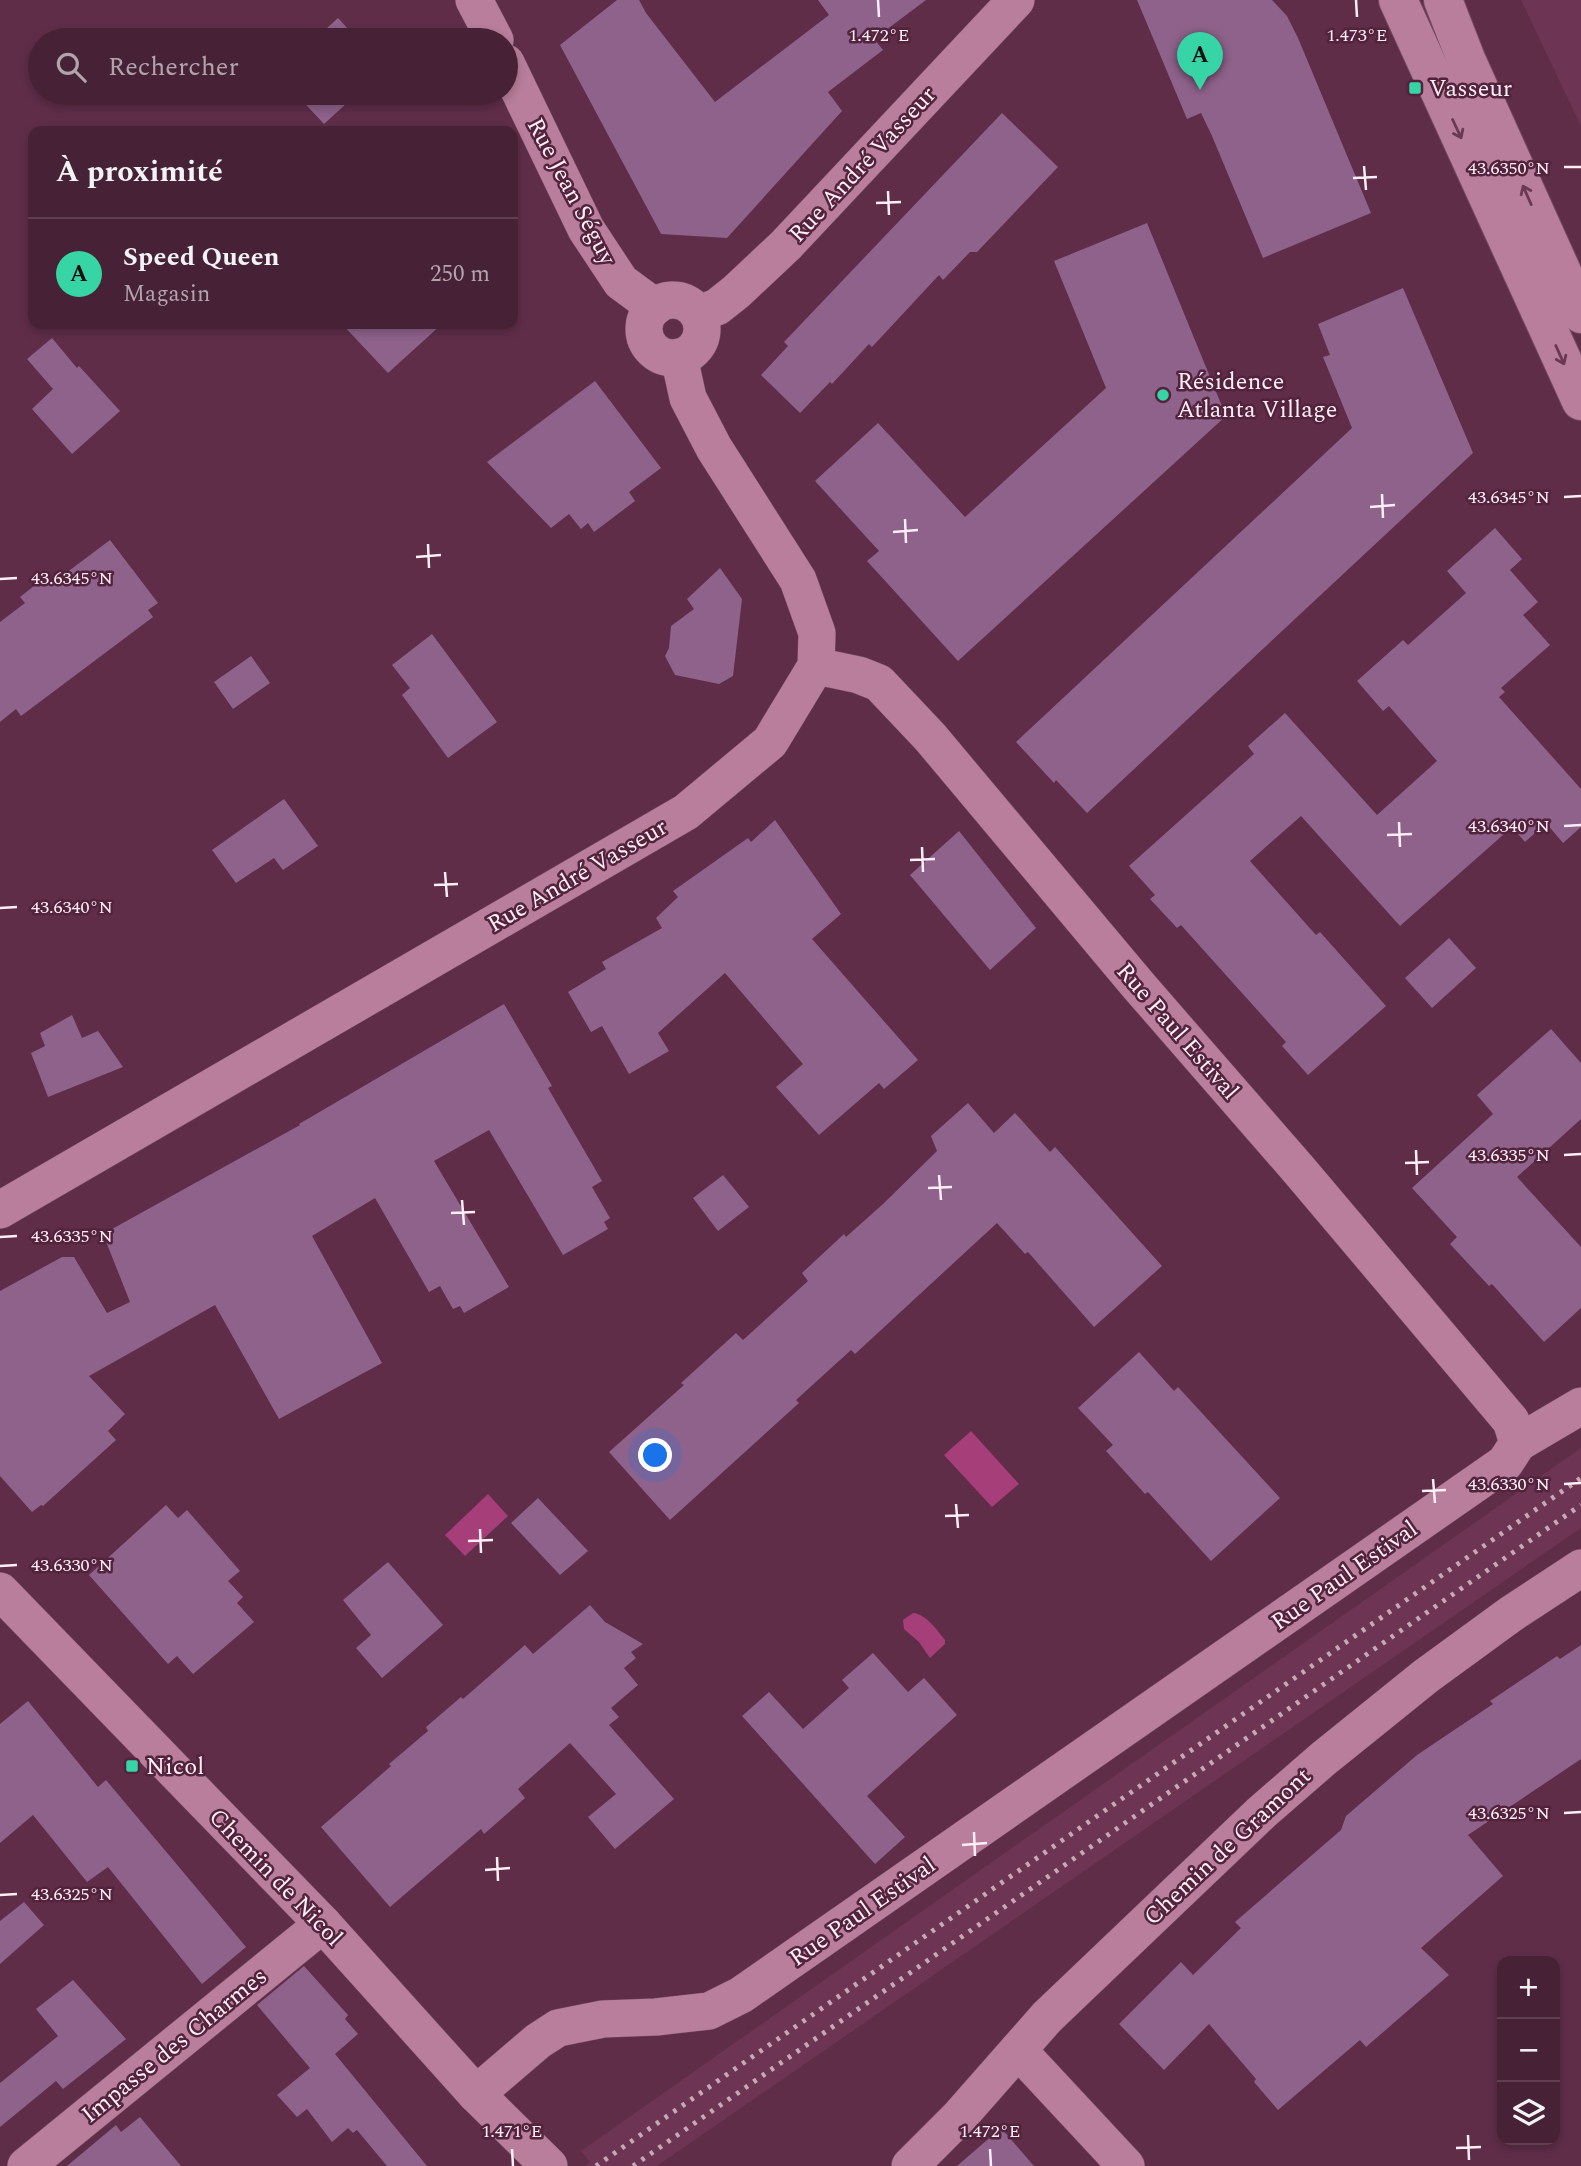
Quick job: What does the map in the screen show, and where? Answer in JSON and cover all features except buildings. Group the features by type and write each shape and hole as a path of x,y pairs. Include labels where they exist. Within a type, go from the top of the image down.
{"main road":[{"path":"1398,0 1581,401"},
{"path":"1443,0 1466,59 1581,314"}],"street":[{"path":"474,0 489,28"},
{"name":"Rue André Vasseur","path":"698,314 717,307 786,245 1016,0"},
{"name":"Rue Jean Séguy","path":"518,88 586,229 621,282 655,307"},
{"path":"673,300 691,306 698,314 701,322 695,349 679,357 669,358 660,355 646,341 644,332 648,313 663,302 673,300"},
{"path":"679,357 688,398 714,448 798,579 817,632 816,666"},
{"name":"Rue André Vasseur","path":"0,1210 686,813 770,742 816,666"},
{"name":"Rue Paul Estival","path":"476,2094 538,2041 558,2028 603,2019 709,2011 741,1994 1505,1463 1518,1443 1511,1421 930,737 879,682 816,666"},
{"path":"1518,1443 1581,1406"},
{"name":"Chemin de Gramont","path":"910,2166 960,2117 1057,2008 1196,1874 1323,1759 1466,1645 1581,1568"},
{"name":"Chemin de Nicol","path":"7,1612 323,1924 476,2094 549,2166"},
{"name":"Impasse des Charmes","path":"26,2166 323,1924"},
{"path":"1018,2050 1126,2166"}],"shaded area":[{"path":"1521,0 1581,0 1581,126"},
{"path":"971,1431 1019,1484 992,1507 944,1455"},
{"path":"1581,1448 1581,1528 657,2166 585,2166 590,2162 581,2151"},
{"path":"488,1494 508,1516 465,1556 445,1535"},
{"path":"913,1613 927,1619 945,1640 945,1644 930,1658 919,1642 904,1629 903,1620"}],"railway":[{"path":"596,2166 1581,1478"},
{"path":"633,2166 1581,1505"}],"place":[{"name":"Vasseur","path":"1415,88"},
{"name":"Speed Queen","path":"1200,90"},
{"name":"Résidence Atlanta Village","path":"1163,395"},
{"name":"Nicol","path":"132,1766"}]}
